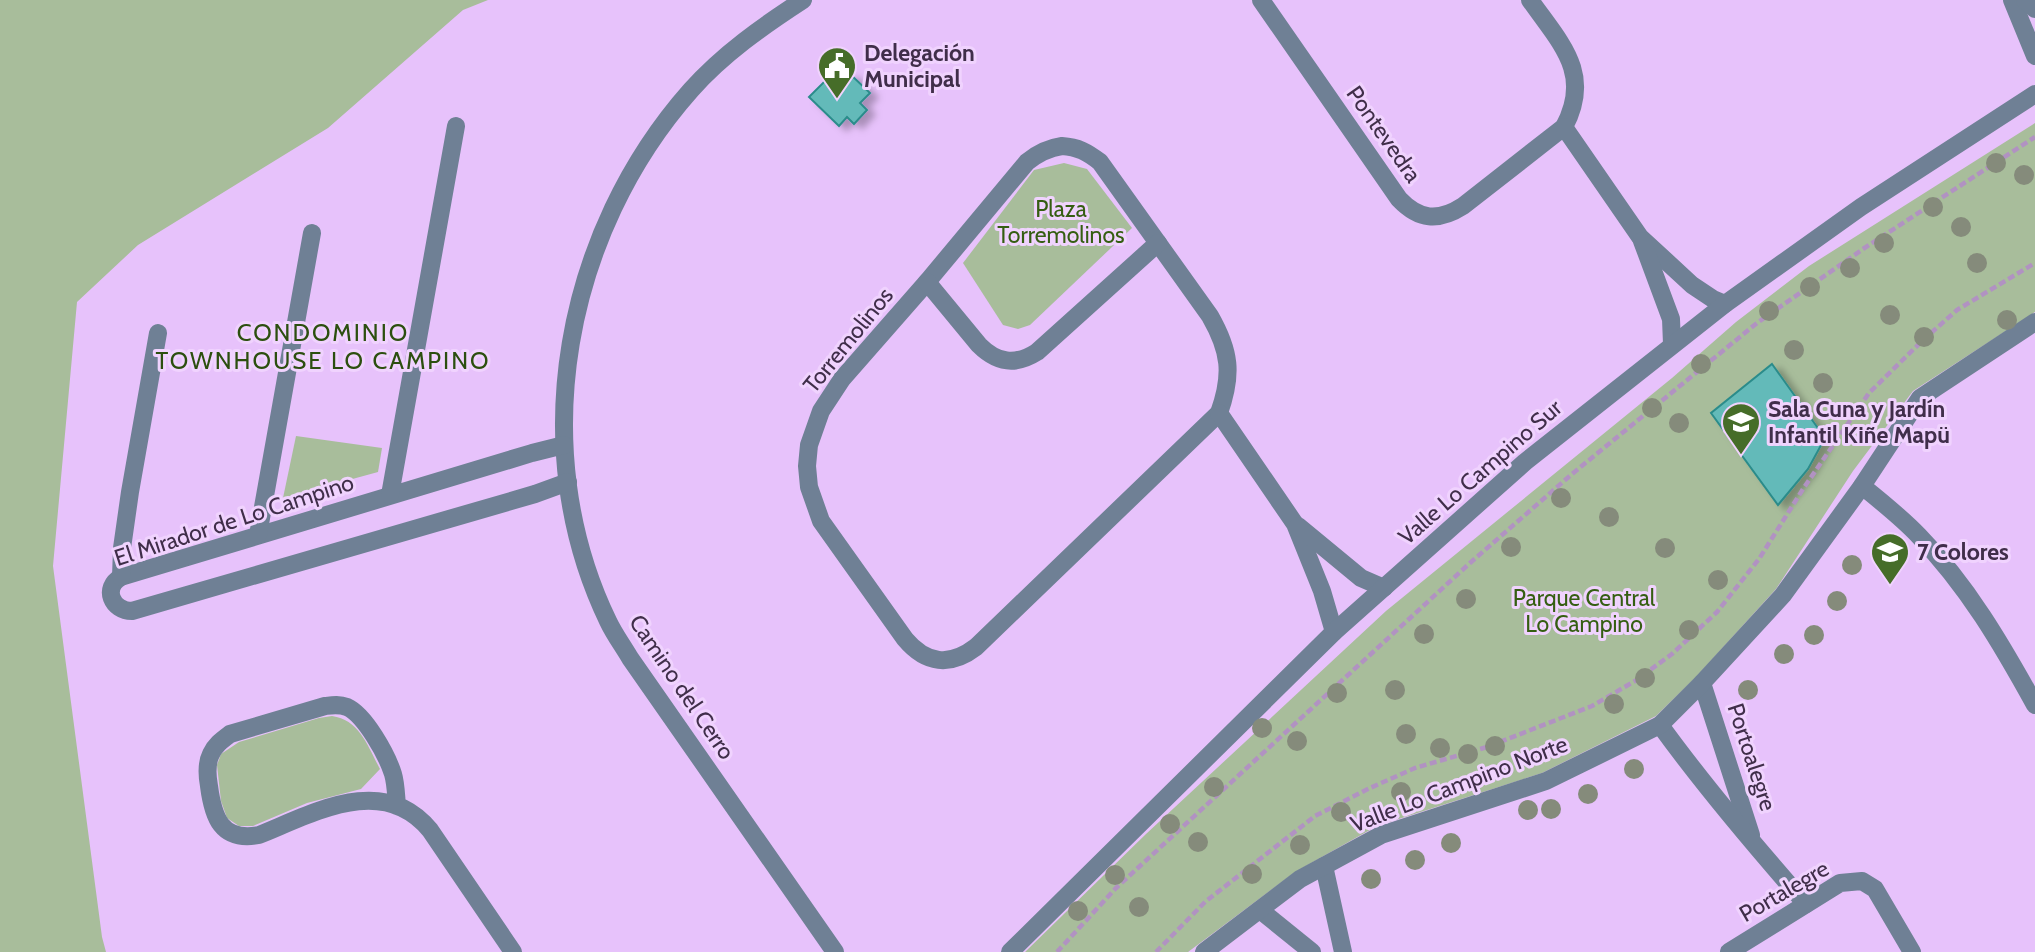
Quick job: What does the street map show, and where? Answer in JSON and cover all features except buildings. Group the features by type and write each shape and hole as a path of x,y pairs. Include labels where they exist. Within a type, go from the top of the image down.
{"street":[{"name":"Camino del Cerro","path":"803,0 725,56 692,88 638,159 616,198 596,246 580,296 570,345 564,445 568,482 584,557 609,622 630,658 835,952"},
{"name":"Pontevedra","path":"1261,0 1399,199 1417,214 1441,217 1453,213 1564,127"},
{"path":"1530,0 1565,51 1572,66 1576,97 1564,127 1640,237 1692,285 1724,304"},
{"path":"2012,0 2035,56"},
{"path":"2025,0 2035,9"},
{"name":"Valle Lo Campino Sur","path":"1010,952 1334,632 1525,462 1724,304 1861,207 2035,94"},
{"path":"390,495 456,126"},
{"name":"Torremolinos","path":"1076,147 1100,162 1158,243 1210,316 1224,344 1229,374 1226,394 1219,412 967,654 946,660 923,655 913,649 905,639 821,521 809,487 809,444 814,427 831,394 1027,162 1049,148 1076,147"},
{"path":"258,535 312,233"},
{"path":"1640,237 1668,311 1672,344"},
{"path":"927,282 988,354 1009,362 1019,361 1037,352 1158,243"},
{"name":"Valle Lo Campino Norte","path":"1204,952 1300,879 1381,835 1546,781 1660,724 1702,683 1783,595 1862,486 1920,398 2035,322"},
{"path":"121,577 127,515 158,333"},
{"path":"1219,412 1295,524 1322,591 1334,632"},
{"name":"El Mirador de Lo Campino","path":"564,445 121,577 111,587 110,594 118,608 132,611 535,494 568,482"},
{"path":"1862,486 1901,518 1944,563 1990,628 2035,705"},
{"path":"1295,524 1355,573 1384,587"},
{"name":"Portoalegre","path":"1702,683 1755,845"},
{"path":"397,806 393,775 384,754 364,721 346,707 325,706 230,734 209,756 207,776 215,816 221,825 238,835 259,835 339,804 372,801 397,806 416,815 430,830 513,952"},
{"name":"Portoalegre","path":"1660,724 1696,774 1806,904"},
{"path":"1324,866 1343,952"},
{"name":"Portalegre","path":"1729,952 1840,883 1862,881 1875,889 1912,952"},
{"path":"1260,910 1312,952"}],"path":[{"path":"1057,952 1116,888 1470,563 1572,474 1757,323 1928,206 2035,137"},
{"path":"1156,952 1205,902 1315,816 1415,768 1487,747 1592,706 1635,681 1672,654 1717,612 1759,559 1869,393 1957,310 2035,264"}],"green space":[{"path":"0,0 488,0 463,10 328,128 138,245 77,302 53,566 106,952 0,952"},
{"name":"Parque Central Lo Campino","path":"2035,123 2035,312 1913,391 1853,471 1776,589 1696,677 1656,716 1542,773 1377,826 1295,872 1188,952 1025,952 1146,834 1386,611 1672,378 1736,322 1809,266"},
{"name":"Plaza Torremolinos","path":"1064,163 1087,169 1132,228 1030,325 1018,329 1003,325 963,263 1034,170"},
{"path":"296,436 382,448 378,472 283,498"},
{"path":"332,716 350,723 356,729 380,769 361,789 307,803 253,826 239,826 227,818 221,801 217,765 221,754 239,742"}],"place":[{"name":"Delegación Municipal","path":"837,100"},
{"name":"Sala Cuna y Jardín Infantil Kiñe Mapü","path":"1741,456"},
{"name":"7 Colores","path":"1890,586"}],"district":[{"name":"CONDOMINIO TOWNHOUSE LO CAMPINO","path":"323,346"}]}
